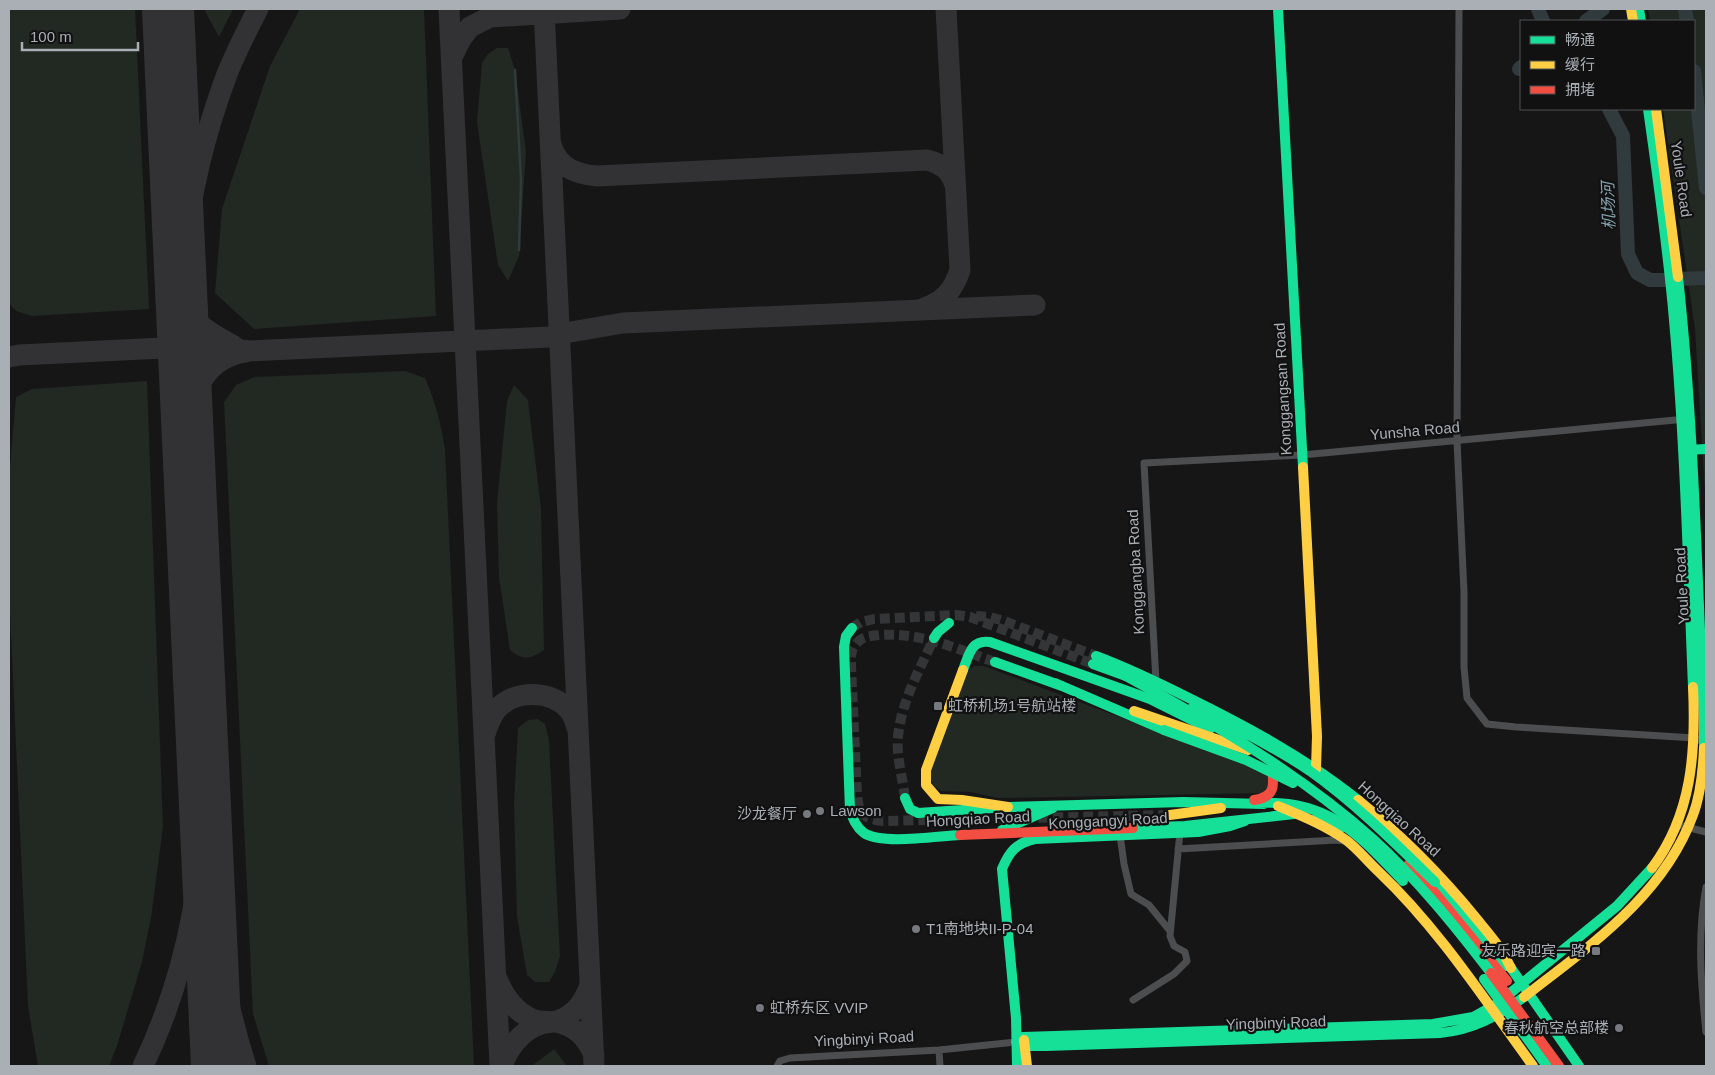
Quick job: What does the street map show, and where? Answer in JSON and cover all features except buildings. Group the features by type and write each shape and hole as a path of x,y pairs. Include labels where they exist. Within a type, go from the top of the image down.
{"main road":[{"name":"Konggangsan Road","path":"1278,9 1317,736 1316,769"},
{"name":"Youle Road","path":"1648,110 1668,254 1685,419"},
{"name":"Youle Road","path":"1524,989 1626,898 1683,826 1687,800 1702,744 1676,254 1656,110"},
{"path":"1687,450 1706,449"},
{"path":"934,638 949,623"},
{"name":"Hongqiao Road","path":"852,628 846,636 844,647 850,810 857,828 864,834 886,839 1185,826 1284,814 1309,818"},
{"path":"1008,807 962,800 938,799 926,785 926,770 971,649 980,640 1150,699 1303,778 1356,818 1398,856 1435,893 1510,978"},
{"name":"Hongqiao Road","path":"1510,978 1502,951 1457,895 1384,822 1353,796 1316,769 1239,722 1156,681 1094,660 1234,727 1280,752 1310,772 1379,829 1435,882 1510,978 1524,989 1579,1066"},
{"path":"995,662 1254,752"},
{"path":"1072,671 1112,678 1156,681"},
{"path":"1126,676 1181,706 1280,766 1355,824 1403,869 1448,919 1559,1066"},
{"path":"1055,683 1164,730 1268,770 1300,788 1355,824"},
{"path":"1238,803 1262,799 1271,793 1274,776 1272,767 1264,757"},
{"name":"Hongqiao Road","path":"905,798 910,809 918,813 1008,807 1183,802 1258,803 1279,806 1309,818 1347,841 1418,911 1533,1066"},
{"path":"1258,817 1170,814 1258,803 1286,803 1312,808 1326,814 1347,828 1374,851 1424,903 1453,938 1547,1066"},
{"path":"996,833 1058,806"},
{"name":"Konggangyi Road","path":"1027,1066 1016,1018 1002,869 1008,854 1014,847 1024,841 1198,832 1230,826 1258,817"},
{"path":"1309,818 1334,827 1374,851"},
{"name":"Yingbinyi Road","path":"1021,1042 1458,1031 1480,1024 1524,989"},
{"name":"Konggangyi Road","path":"1017,1066 1021,1042"}],"street":[{"path":"1459,9 1457,441 1464,592 1464,667 1467,698 1487,724 1702,744"},
{"name":"Yunsha Road","path":"1144,463 1302,455 1685,419"},
{"name":"Konggangba Road","path":"1144,463 1156,681"},
{"path":"1683,826 1706,832"},
{"path":"1133,1000 1174,974 1186,961 1185,952 1174,946 1171,941 1170,931 1180,832"},
{"path":"1120,835 1131,894 1149,905 1170,931"},
{"path":"1178,849 1336,840 1347,841"},
{"path":"1706,887 1701,963 1706,1032"},
{"name":"Yingbinyi Road","path":"777,1066 783,1060 790,1058 939,1050 1021,1042"},
{"path":"939,1050 940,1066"}],"shaded area":[{"path":"9,9 135,9 149,309 32,316 16,311 9,303"},
{"path":"204,9 233,9 219,37"},
{"path":"300,9 424,9 436,316 254,329 215,293 222,209 270,66"},
{"path":"1648,9 1706,9 1706,509 1695,329 1663,110 1695,110 1695,20 1650,20"},
{"path":"497,48 508,48 515,70 526,152 519,256 508,281 498,265 477,122 482,63 488,54"},
{"path":"405,371 425,378 432,395 445,449 474,1066 269,1066 253,1014 224,402 236,385 254,377"},
{"path":"147,381 163,827 151,918 142,962 117,1046 109,1066 38,1066 28,1006 10,612 9,479 16,397 32,389"},
{"path":"514,385 528,400 541,508 544,650 527,658 519,656 510,650 499,577 497,503 507,401"},
{"path":"974,666 984,666 1268,773 1269,793 998,798 970,792 941,791 933,785 930,776 932,758 967,671"},
{"path":"538,719 545,724 549,740 560,956 555,972 549,982 535,982 527,975 517,916 514,803 518,728 528,720"},
{"path":"554,1049 567,1066 533,1066 533,1065"}],"waterway":[{"name":"机场河","path":"1538,9 1543,20"},
{"path":"1587,20 1603,9"},
{"path":"1685,9 1687,20"},
{"path":"515,70 521,181 519,250"},
{"path":"1695,81 1706,188"},
{"name":"机场河","path":"1610,110 1623,136 1628,254 1637,273 1650,280 1665,280"},
{"name":"机场河","path":"1675,279 1706,278"}],"taxiway":[{"path":"165,9 169,38"},
{"path":"234,346 204,328 192,317 182,297 181,279 190,210 205,141 227,74 258,9"},
{"path":"449,9 500,1066"},
{"path":"544,9 594,1066"},
{"path":"452,57 461,39 470,27 490,17 620,9"},
{"path":"924,308 937,302 947,294 955,283 960,270 946,9"},
{"path":"551,144 562,164 574,171 597,176 927,160 945,168 951,175 955,185"},
{"path":"9,357 184,347 218,347 249,351 549,337 623,323 1035,305"},
{"path":"187,417 194,394 206,374 223,359 246,352"},
{"path":"485,734 493,715 505,702 523,695 533,694 562,703 574,718 577,728"},
{"path":"143,1066 170,1000 188,932 200,863 204,792"},
{"path":"210,904 225,986 246,1066"},
{"path":"497,979 506,997 520,1012 535,1020 555,1022 574,1029 588,1043 594,1055"},
{"path":"502,1066 512,1046 522,1035 543,1023 557,1021 569,1015 582,1002 590,985"}],"runway":[{"path":"168,9 217,1066"}],"tunnel":[{"path":"852,628 861,622 874,619 956,615 970,617 1093,664"},
{"path":"976,616 1004,621 1096,656"},
{"path":"995,662 939,642 910,636 870,636 861,639 854,646 851,666 857,794 859,806 863,814 871,819 883,821 1170,815"},
{"path":"905,798 898,752 900,724 907,698 934,638"}],"traffic: fast":[{"path":"1278,9 1303,467"},
{"path":"1639,9 1641,20"},
{"path":"1648,110 1666,240 1678,366 1686,504 1693,687"},
{"path":"1678,277 1688,388 1697,555 1704,748"},
{"path":"1686,450 1706,449"},
{"path":"934,638 949,623"},
{"path":"852,628 846,636 844,647 850,810 855,823 864,833 883,839 960,835"},
{"path":"963,670 972,649 979,643 990,642 1150,699 1210,729"},
{"path":"1096,656 1155,681 1255,732 1298,757 1358,800"},
{"path":"995,662 1062,686"},
{"path":"1093,664 1126,676"},
{"path":"1126,676 1254,750 1345,815 1389,854 1420,887 1491,973"},
{"path":"1055,683 1164,730"},
{"path":"1193,707 1282,753 1327,783 1390,838 1435,882"},
{"path":"1164,730 1246,760 1293,783"},
{"path":"905,798 910,809 918,813 1008,807 1183,802 1264,804"},
{"path":"1258,803 1283,803 1304,807 1340,823 1371,848 1403,881"},
{"path":"1002,830 1053,808"},
{"path":"1133,828 1185,826 1294,814"},
{"path":"1313,820 1339,830"},
{"path":"1017,1066 1016,1018 1002,869 1014,849 1023,843 1035,839 1198,832 1245,821"},
{"path":"1016,1042 1023,1037 1433,1024 1473,1017 1498,1003 1617,906 1652,868"},
{"path":"1435,882 1506,966"},
{"path":"1511,968 1579,1066"},
{"path":"1484,979 1547,1066"},
{"path":"1016,1042 1025,1046 1046,1046 1440,1033 1463,1029 1485,1021 1524,997"}],"traffic: slow":[{"path":"1631,9 1633,20"},
{"path":"1656,110 1678,277"},
{"path":"1303,467 1317,736 1316,769"},
{"path":"963,670 926,770 926,785 938,799 962,800 1008,807"},
{"path":"1652,868 1676,826 1689,782 1692,759 1693,687"},
{"path":"1134,711 1248,750"},
{"path":"1524,997 1574,959 1622,918 1663,871 1680,844 1696,807 1701,782 1704,748"},
{"path":"1358,800 1405,841 1449,886 1495,942 1511,968"},
{"path":"1278,806 1322,825 1346,840 1359,851 1401,894 1441,941 1533,1066"},
{"path":"1170,815 1221,808"},
{"path":"1024,1040 1027,1066"}],"traffic: jam":[{"path":"1254,800 1270,793 1273,785 1272,767"},
{"path":"960,835 1133,828"},
{"path":"1408,865 1435,893 1507,981"},
{"path":"1491,973 1559,1066"}],"place":[{"name":"虹桥机场1号航站楼","path":"938,706"},
{"name":"Lawson","path":"820,811"},
{"name":"沙龙餐厅","path":"807,814"},
{"name":"T1南地块II-P-04","path":"916,929"},
{"name":"友乐路迎宾一路","path":"1596,951"},
{"name":"虹桥东区 VVIP","path":"760,1008"},
{"name":"春秋航空总部楼","path":"1619,1028"}]}
